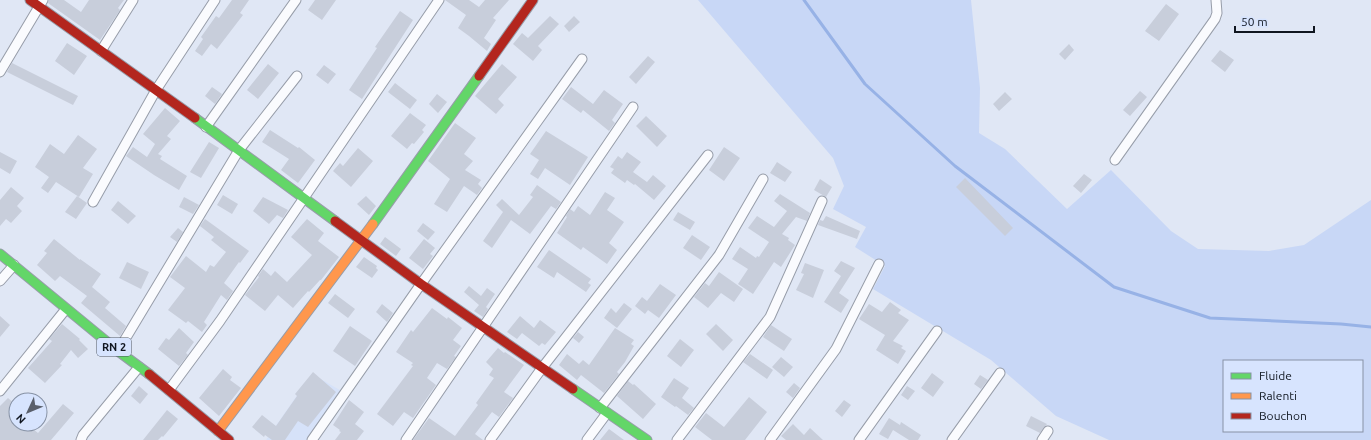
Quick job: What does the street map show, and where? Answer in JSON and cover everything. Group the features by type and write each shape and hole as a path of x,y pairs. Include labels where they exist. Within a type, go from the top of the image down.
{"main road":[{"path":"30,0 41,3 101,51 421,284 647,440"},
{"path":"218,431 361,240 532,0"},
{"name":"RN 2","path":"0,254 229,440"}],"street":[{"path":"101,51 133,0"},
{"path":"93,202 156,90 214,0"},
{"path":"206,127 296,0"},
{"path":"168,390 220,321 439,0"},
{"path":"1114,160 1215,19 1217,13 1216,0"},
{"path":"0,72 41,3"},
{"path":"312,440 421,284 582,59"},
{"path":"118,351 239,150 297,76"},
{"path":"406,440 633,107"},
{"path":"490,440 542,368 708,155"},
{"path":"587,440 603,410 719,255 763,179"},
{"path":"677,440 770,317 822,201"},
{"path":"770,440 836,349 879,264"},
{"path":"0,281 14,265"},
{"path":"0,391 66,309"},
{"path":"859,440 937,331"},
{"path":"80,440 139,367"},
{"path":"952,440 1000,373"},
{"path":"1042,440 1048,431"}],"shaded area":[{"path":"698,0 971,0 980,88 979,133 1005,149 1067,209 1111,170 1171,231 1198,249 1269,251 1304,245 1371,200 1371,440 1109,440 1056,416 991,360 873,289 885,266 855,247 866,227 833,209 844,186 833,158"},
{"path":"312,374 345,393 312,440 266,440"}],"building":[{"path":"49,0 64,0 81,12 89,0 124,0 118,8 120,10 100,40 48,3"},
{"path":"232,0 249,0 240,13 243,15 217,49 211,44 202,56 195,51 203,39 201,37 216,16 219,18"},
{"path":"315,0 336,0 322,20 308,10"},
{"path":"445,0 469,0 479,7 485,0 509,0 493,18 496,20 484,38 491,44 487,51 458,28 466,15"},
{"path":"1166,4 1179,14 1159,41 1145,31"},
{"path":"400,11 413,20 362,99 349,90 377,48 375,47"},
{"path":"550,16 559,24 538,46 542,50 533,61 513,44 522,33 528,38"},
{"path":"574,16 580,22 569,32 564,26"},
{"path":"67,43 87,56 74,75 55,61"},
{"path":"1069,44 1074,50 1065,60 1059,54"},
{"path":"1220,50 1234,60 1225,72 1211,61"},
{"path":"648,56 655,62 636,84 629,77"},
{"path":"12,63 78,96 73,105 7,72"},
{"path":"268,64 279,73 258,99 247,90"},
{"path":"502,64 517,77 498,99 504,105 496,114 475,96"},
{"path":"324,65 336,74 328,84 316,75"},
{"path":"395,83 417,100 410,109 388,92"},
{"path":"212,87 222,94 215,104 205,96"},
{"path":"571,87 593,104 604,90 623,104 612,120 615,123 609,131 583,110 581,113 562,99"},
{"path":"1140,91 1147,97 1130,116 1123,110"},
{"path":"1005,92 1012,99 999,111 993,104"},
{"path":"437,94 447,102 438,113 429,104"},
{"path":"165,108 180,121 167,136 171,139 158,154 162,156 160,159 187,176 179,190 126,156 133,147 147,157 155,144 143,134"},
{"path":"410,113 426,125 422,130 424,132 414,144 412,143 407,149 391,136"},
{"path":"646,116 667,136 657,147 636,126"},
{"path":"455,123 476,138 464,154 473,161 465,170 481,180 478,184 482,188 477,195 464,186 447,212 434,204 450,179 428,161"},
{"path":"270,130 298,148 299,147 315,160 298,183 281,170 289,159 262,142"},
{"path":"546,131 588,157 570,185 545,168 538,179 530,174 539,160 530,154"},
{"path":"78,135 97,149 83,168 93,174 79,197 56,182 48,193 41,188 49,177 35,167 50,144 64,154"},
{"path":"209,142 219,148 201,178 190,172"},
{"path":"724,147 740,158 724,181 709,170"},
{"path":"358,148 373,161 351,187 333,171 340,163 343,166"},
{"path":"0,152 17,161 10,174 0,168"},
{"path":"627,152 641,162 633,172 647,182 653,175 666,186 654,200 635,184 634,185 627,180 625,183 611,173 614,169 610,167 618,156 622,159"},
{"path":"777,162 792,172 785,182 770,173"},
{"path":"1084,174 1092,180 1081,193 1073,186"},
{"path":"965,178 1013,228 1005,236 956,187"},
{"path":"820,179 832,187 826,197 814,190"},
{"path":"537,185 561,202 556,209 551,206 530,234 511,220 492,248 483,241 503,212 496,205 502,199 519,215 533,197 530,195"},
{"path":"11,187 24,198 17,206 22,211 11,223 6,219 0,226 0,200"},
{"path":"605,192 615,198 607,210 624,222 609,243 617,250 607,264 583,247 581,250 557,233 570,209 574,212 578,206 590,215"},
{"path":"780,194 810,213 807,221 796,217 782,234 789,238 788,240 795,245 781,267 774,262 753,294 738,284 748,269 732,259 740,247 756,258 757,256 759,257 769,242 748,228 757,216 774,227 787,211 774,201"},
{"path":"223,195 238,204 232,214 217,205"},
{"path":"77,196 87,203 76,219 65,212"},
{"path":"366,196 376,206 369,215 357,204"},
{"path":"184,197 199,205 193,214 179,207"},
{"path":"263,197 288,210 283,218 277,215 269,224 253,211"},
{"path":"118,201 136,216 128,224 111,210"},
{"path":"678,212 695,222 690,230 673,220"},
{"path":"826,216 860,231 857,239 818,225 820,220 823,221"},
{"path":"205,219 249,251 224,283 233,291 227,300 221,295 204,322 207,325 202,332 188,321 186,323 168,310 185,288 170,277 186,256 206,272 210,265 214,267 226,252 211,240 214,237 200,226"},
{"path":"307,219 324,233 318,241 339,257 321,280 309,292 308,291 293,308 278,295 265,311 245,295 259,277 258,276 263,269 271,276 275,271 287,282 312,255 291,237"},
{"path":"423,223 435,232 428,240 417,231"},
{"path":"178,228 183,232 177,242 170,237"},
{"path":"692,235 710,247 701,260 683,248"},
{"path":"385,237 401,249 396,256 380,244"},
{"path":"54,239 80,260 101,274 92,287 110,302 105,308 126,326 120,336 81,303 87,296 60,276 55,281 37,265 47,253 44,251"},
{"path":"424,239 435,248 430,254 433,256 423,269 409,258"},
{"path":"549,250 591,279 588,283 591,285 586,292 557,272 554,278 537,267"},
{"path":"364,257 377,266 376,268 378,270 372,278 356,267"},
{"path":"841,261 855,268 839,293 849,300 841,313 824,302 841,276 834,271"},
{"path":"127,262 149,272 141,289 119,278"},
{"path":"805,263 824,270 813,298 796,290 804,274 801,273"},
{"path":"719,272 743,289 734,302 721,293 708,308 694,297 705,283 709,286"},
{"path":"660,284 676,295 659,318 648,310 645,314 635,306 642,297 647,301"},
{"path":"469,286 481,296 487,288 495,294 486,307 488,309 483,317 474,311 479,305 464,292"},
{"path":"335,294 355,309 348,318 328,303"},
{"path":"890,302 901,310 898,313 909,320 893,341 903,346 901,348 906,351 898,364 876,350 885,335 859,319 869,304 882,312"},
{"path":"624,303 632,309 617,328 604,318 611,308 616,313"},
{"path":"382,304 393,313 387,322 376,312"},
{"path":"432,308 447,319 448,317 462,328 453,340 461,346 454,356 456,357 447,369 437,363 427,378 436,385 413,418 404,412 393,426 377,414 413,366 411,365 413,363 396,352 411,330 413,332"},
{"path":"0,316 10,325 0,337"},
{"path":"520,316 534,328 540,320 556,332 545,345 542,343 539,346 522,333 517,339 507,332"},
{"path":"62,324 80,339 79,340 88,349 78,358 71,350 60,364 62,365 45,383 28,368 52,341 49,339"},
{"path":"716,324 733,340 723,351 706,334"},
{"path":"771,325 792,339 784,351 763,337"},
{"path":"350,326 372,341 355,366 333,351"},
{"path":"179,328 194,342 186,353 188,355 179,366 158,349 166,338 169,340"},
{"path":"615,328 634,340 631,344 634,346 625,362 617,372 619,374 604,393 581,375 577,380 559,365 567,354 579,364 583,360 589,365"},
{"path":"578,332 584,337 579,343 573,338"},
{"path":"680,339 694,350 681,367 667,356"},
{"path":"498,348 524,365 504,392 513,398 499,417 492,412 475,434 483,440 413,440 429,418 455,436 478,405 476,403 494,378 489,375 493,369 486,362"},
{"path":"750,354 773,370 767,379 743,362"},
{"path":"781,357 793,367 784,377 772,367"},
{"path":"223,369 232,377 230,380 241,388 219,416 199,398"},
{"path":"313,372 336,392 308,427 298,421 285,440 272,440 265,435 264,437 252,427 262,415 276,426 297,396 295,394"},
{"path":"932,373 944,382 933,397 921,388"},
{"path":"980,375 988,380 981,389 974,384"},
{"path":"674,378 689,388 682,398 694,408 688,415 661,397"},
{"path":"628,381 633,385 634,384 656,404 643,419 617,396"},
{"path":"794,383 800,388 793,398 786,392"},
{"path":"139,386 148,394 140,404 131,396"},
{"path":"907,386 915,391 908,400 901,395"},
{"path":"749,397 767,412 745,440 712,440 695,427 706,413 724,427"},
{"path":"8,398 8,432 48,432 48,421 63,404 74,413 51,440 0,440 0,406"},
{"path":"349,400 364,412 355,424 364,431 357,440 335,440 341,432 333,425"},
{"path":"844,400 851,405 842,417 835,411"},
{"path":"167,410 178,419 163,437 162,436 158,440 143,440"},
{"path":"1031,416 1047,424 1040,433 1026,426"},
{"path":"889,418 900,425 901,422 921,435 918,440 909,440 893,430 888,439 879,434"},
{"path":"793,424 804,435 810,428 823,440 786,440 781,436"},
{"path":"609,429 624,440 600,440"}],"waterway":[{"path":"804,0 865,84 955,166 1114,287 1210,318 1341,324 1371,327"}],"traffic: fast":[{"path":"373,224 479,76"},
{"path":"195,118 335,221"},
{"path":"0,254 118,351 149,374"},
{"path":"573,389 647,440"}],"traffic: slow":[{"path":"218,431 373,224"}],"traffic: jam":[{"path":"30,0 195,118"},
{"path":"479,76 533,0"},
{"path":"335,221 421,284 573,389"},
{"path":"149,374 229,440"}]}
